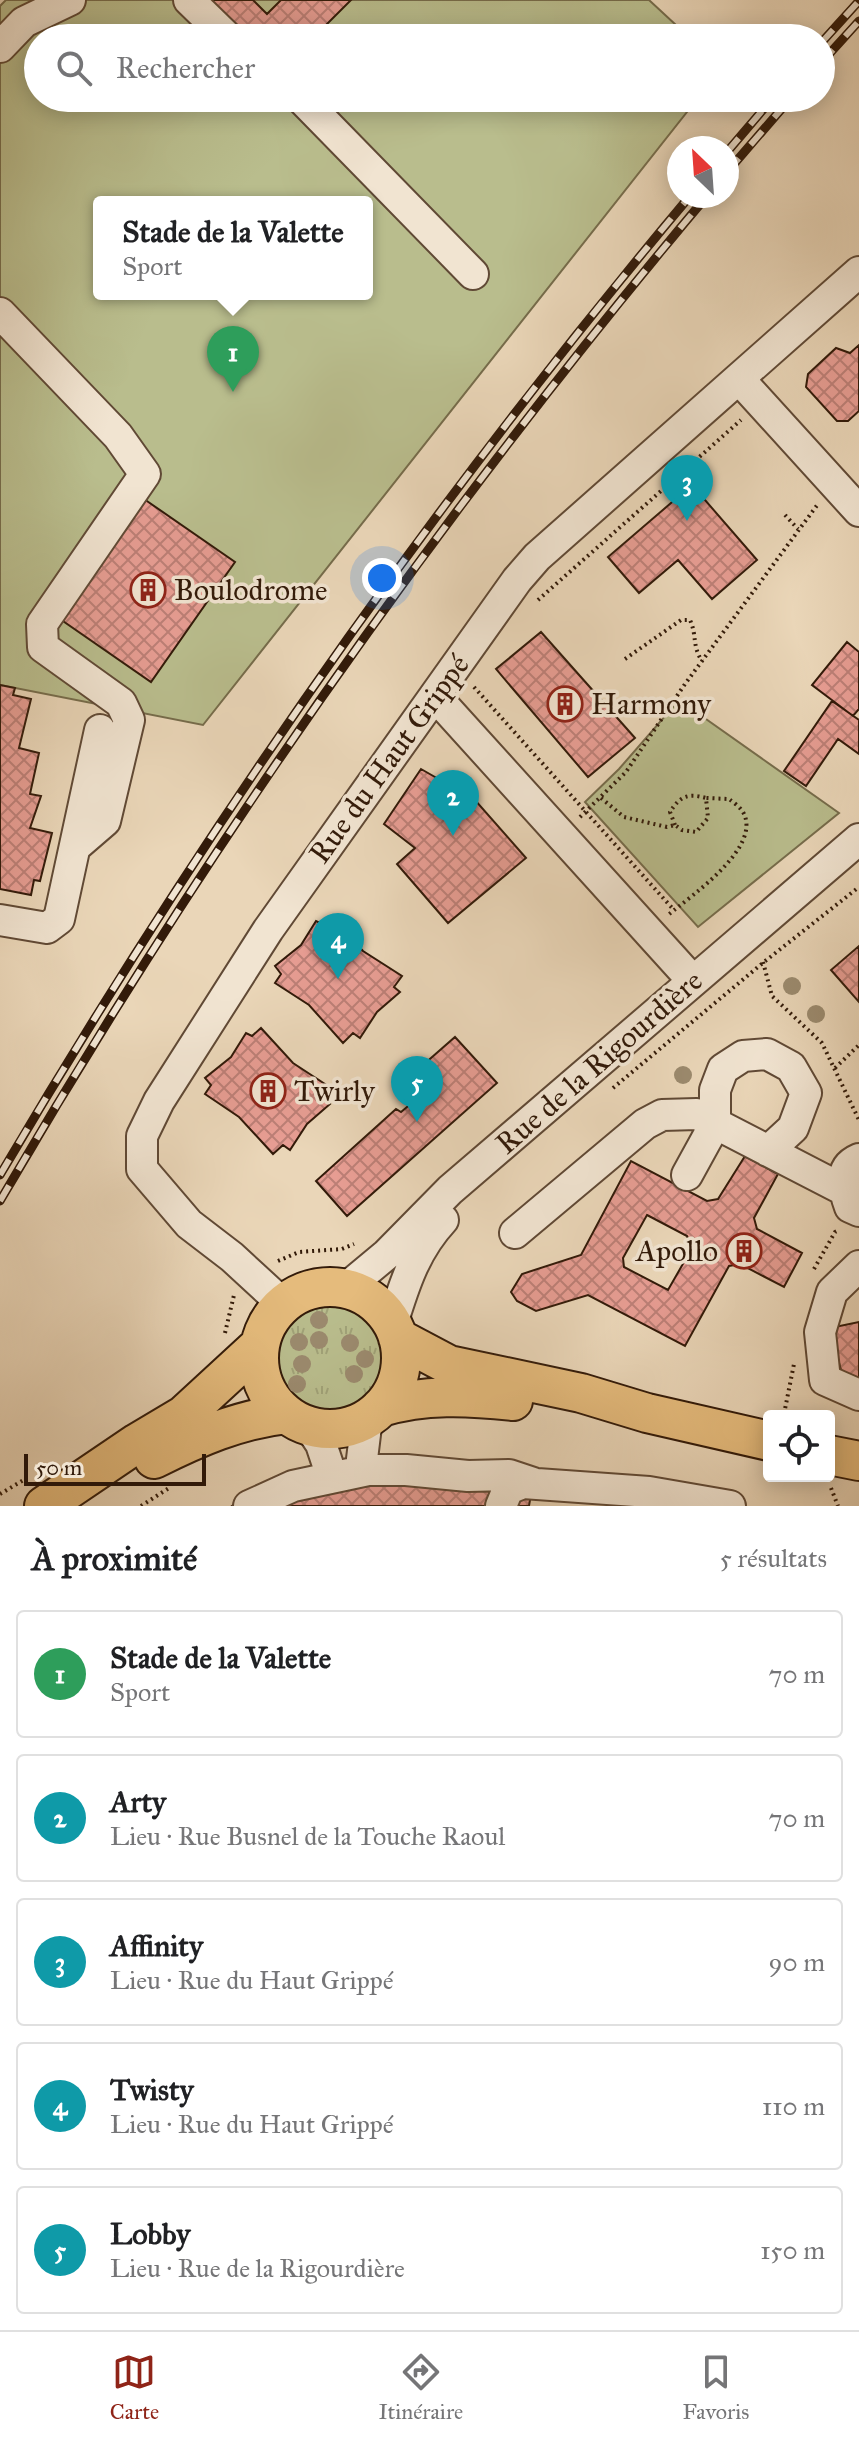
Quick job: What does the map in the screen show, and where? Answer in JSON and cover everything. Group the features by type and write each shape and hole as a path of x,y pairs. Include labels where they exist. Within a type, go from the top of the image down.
{"main road":[{"path":"298,1420 269,1395 259,1358 260,1345 271,1319 283,1304 317,1289 345,1289 377,1305 395,1331 401,1350 399,1375 389,1398 374,1413"},
{"path":"395,1331 449,1365 581,1393 647,1413 763,1440"},
{"path":"40,1490 137,1443 184,1415 260,1345"},
{"path":"59,1506 194,1439 264,1416 339,1429 403,1401 471,1396 579,1409 647,1413"}],"street":[{"path":"0,47 24,22 70,0"},
{"path":"189,0 214,24"},
{"path":"315,112 473,274"},
{"name":"Rue du Haut Grippé","path":"283,1304 251,1273 189,1224 142,1169 142,1136 159,1101 268,930 517,580 537,557 859,272"},
{"path":"0,313 118,436 145,474 42,624 43,647 121,703 129,720 105,821 76,846"},
{"path":"739,379 850,500"},
{"path":"435,696 693,981"},
{"path":"0,920 47,928 59,919 100,730"},
{"name":"Rue de la Rigourdière","path":"345,1289 387,1254 450,1190 859,839"},
{"name":"Rue de la Rigourdière","path":"395,1331 413,1263 423,1244 462,1199 758,956 859,866"},
{"path":"687,1175 715,1124 715,1090 723,1069 743,1056 767,1054 791,1067 806,1093 793,1128 768,1151"},
{"path":"515,1233 645,1124 662,1115 697,1114 851,1200"},
{"path":"851,1200 845,1175 853,1161 859,1159"},
{"path":"859,1266 832,1292 820,1332 825,1380 859,1395"},
{"path":"362,1459 374,1413"},
{"path":"298,1420 321,1444 328,1465"},
{"path":"249,1506 293,1486 368,1470 468,1476 509,1475 533,1483"},
{"path":"501,1506 508,1489 523,1483 649,1492 730,1506"}],"path":[{"path":"537,602 762,403"},
{"path":"561,835 626,772 816,503 826,505 850,500"},
{"path":"785,515 798,529"},
{"path":"625,659 681,620 690,620 695,629 694,649 702,661"},
{"path":"454,669 674,910"},
{"path":"649,932 723,869 738,850 747,828 743,812 729,799 691,794 678,799 670,812 675,825 682,830 696,832 708,818 706,798"},
{"path":"601,798 624,817 667,827 675,825"},
{"name":"Rue de la Rigourdière","path":"612,1089 758,956 859,887"},
{"path":"758,956 772,996 822,1043 859,1120"},
{"path":"835,1068 859,1045"},
{"path":"222,1339 234,1293 251,1273 299,1252 342,1249 355,1244"},
{"path":"838,1506 839,1466"},
{"path":"0,1494 40,1490"}],"green space":[{"path":"6,0 649,0 675,24 24,24 24,112 687,112 203,725 0,685 0,6"},
{"path":"679,700 839,813 698,927 585,802 619,769"},
{"path":"330,1302 351,1306 370,1318 382,1337 386,1358 382,1379 370,1398 351,1410 330,1414 309,1410 290,1398 278,1379 274,1358 278,1337 290,1318 309,1306"}],"building":[{"path":"253,0 267,14 281,0 351,0 327,24 231,24 208,1"},
{"path":"859,345 859,411 848,421 837,421 806,387 808,374 836,348 850,353"},
{"path":"692,485 757,560 712,599 678,560 639,593 608,557"},
{"name":"Boulodrome","path":"144,499 235,562 151,682 60,619"},
{"name":"Harmony","path":"541,632 635,738 588,777 496,669"},
{"path":"847,642 859,652 859,709 853,716 812,685"},
{"path":"0,685 15,688 13,695 31,699 19,748 39,753 30,794 41,796 30,828 52,833 40,881 34,880 31,895 0,889"},
{"path":"832,701 859,720 859,754 838,739 806,786 784,771"},
{"path":"421,769 475,800 526,858 448,923 397,864 415,848 384,824"},
{"path":"331,916 363,951 402,976 394,987 400,992 377,1012 360,1038 353,1033 343,1043 309,1005 275,983 281,974 275,966 301,945 316,921 322,924"},
{"path":"859,946 859,1002 831,970"},
{"name":"Twirly","path":"261,1028 293,1063 331,1088 324,1098 330,1104 307,1124 290,1150 283,1145 273,1154 239,1117 205,1094 211,1085 205,1078 231,1057 246,1033 252,1036"},
{"path":"455,1037 497,1083 347,1216 316,1181 396,1109 401,1112 413,1102 399,1086"},
{"name":"Apollo","path":"745,1156 778,1174 754,1218 757,1229 802,1253 784,1287 740,1264 729,1266 685,1346 588,1295 536,1311 517,1301 511,1292 522,1274 581,1255 631,1161 707,1201 718,1199","holes":["647,1215 687,1236 692,1248 668,1290 624,1267 623,1258"]},
{"path":"859,1322 859,1379 844,1382 830,1328"},
{"path":"535,1470 529,1506 232,1506 248,1494"}],"railway":[{"path":"835,28 859,1"},
{"path":"835,48 859,21"},
{"path":"739,138 761,112"},
{"path":"739,158 779,112"},
{"path":"0,1175 157,920 325,671 502,430 680,208"},
{"path":"0,1201 160,939 332,684 514,436 697,208"}],"place":[{"name":"Stade de la Valette","path":"233,392"},
{"name":"Affinity","path":"687,521"},
{"name":"Boulodrome","path":"148,590"},
{"name":"Harmony","path":"565,704"},
{"name":"Arty","path":"453,836"},
{"name":"Twisty","path":"338,979"},
{"name":"Twirly","path":"268,1091"},
{"name":"Lobby","path":"417,1122"},
{"name":"Apollo","path":"744,1251"}]}
